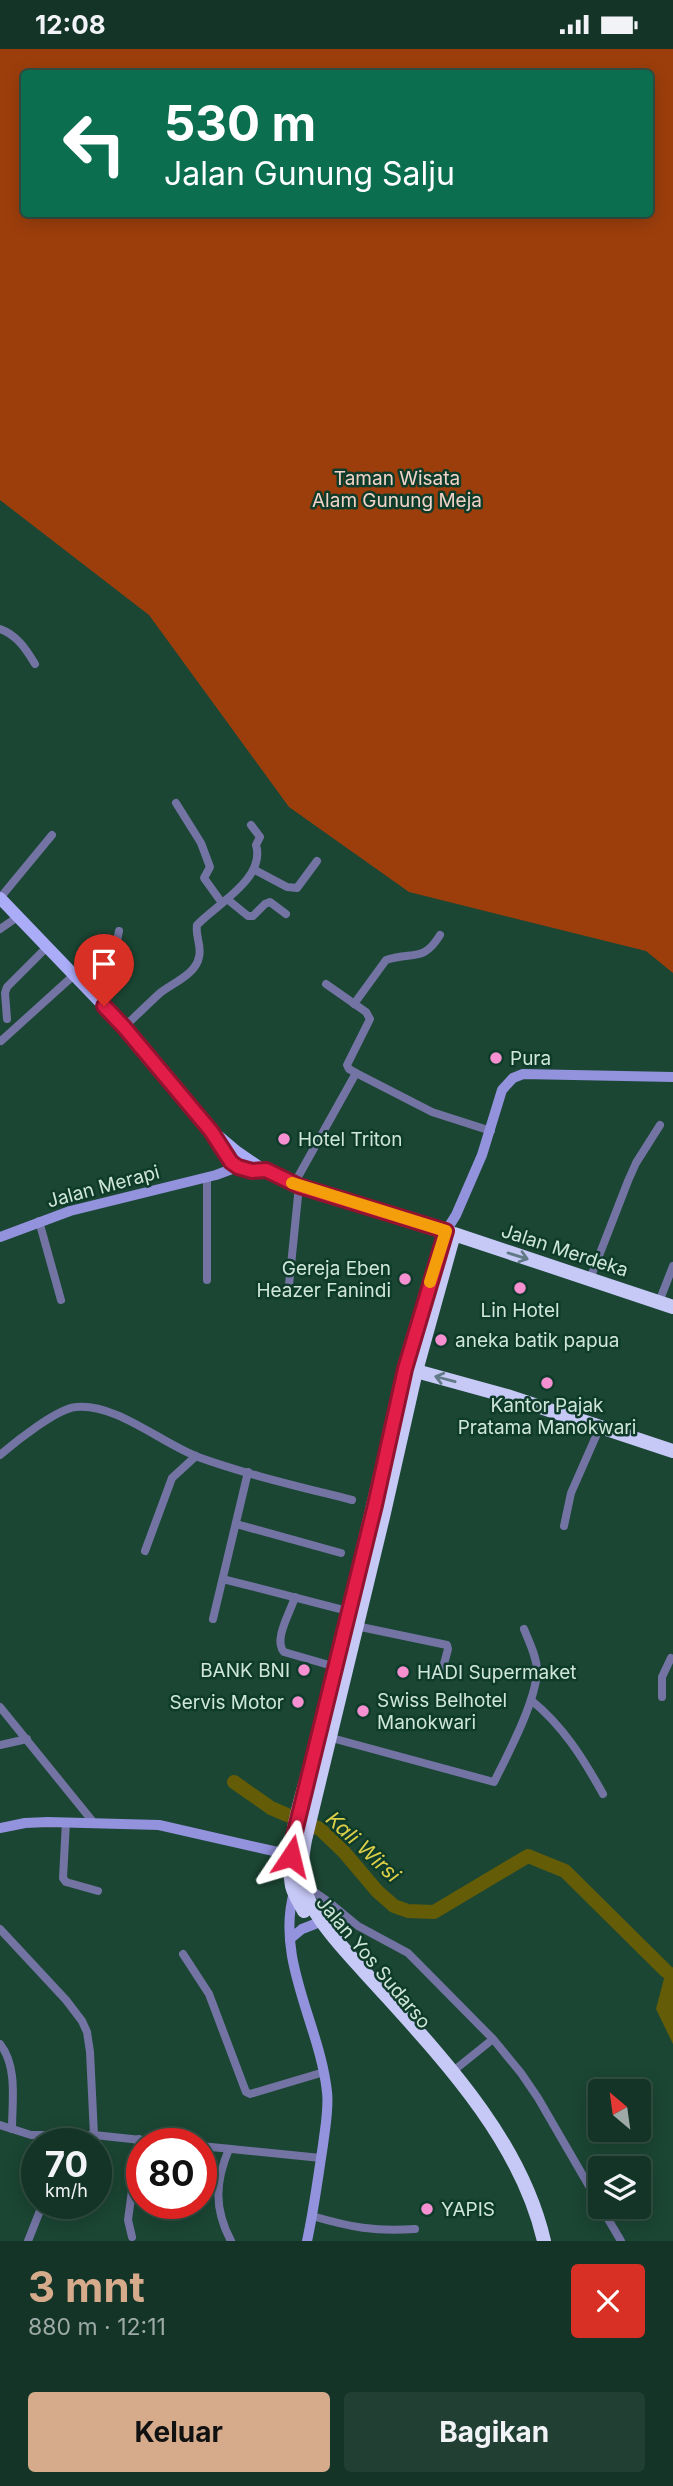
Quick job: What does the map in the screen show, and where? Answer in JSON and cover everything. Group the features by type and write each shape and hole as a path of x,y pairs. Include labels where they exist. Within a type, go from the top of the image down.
{"highway":[{"name":"Jalan Merdeka","path":"450,1232 673,1307"},
{"name":"Jalan Yos Sudarso","path":"450,1232 371,1541 348,1611 306,1810 291,1856 290,1873 305,1912 452,2072 490,2122 516,2161 537,2210 544,2241"},
{"name":"Jalan Yos Sudarso","path":"306,1810 356,1626 405,1369 450,1232"},
{"path":"416,1371 507,1396 673,1451"},
{"name":"Jalan Yos Sudarso","path":"298,1888 302,1870 299,1838"},
{"name":"Jalan Yos Sudarso","path":"298,1888 492,2140 523,2198 535,2241"}],"main road":[{"path":"0,898 124,1027 211,1131 252,1171 266,1170 296,1185 450,1232"}],"street":[{"path":"0,629 24,646 36,664"},
{"path":"176,803 201,843 210,867 204,878 224,901 248,916 253,916 270,902 286,914"},
{"path":"124,1027 162,992 186,975 198,961 200,955 197,925 255,870 259,856 256,845 260,837 251,825"},
{"path":"0,898 52,835"},
{"path":"255,870 286,887 297,888 317,861"},
{"path":"0,929 19,916"},
{"path":"104,1006 119,931"},
{"path":"354,1004 386,960 426,953 432,949 440,935"},
{"path":"7,1019 5,990 47,947"},
{"path":"1,1041 74,975"},
{"path":"326,984 366,1012 370,1019 347,1065 349,1069 432,1112 491,1131"},
{"path":"288,1296 296,1185 356,1073"},
{"path":"450,1232 491,1131 502,1090 513,1079 523,1074 673,1077"},
{"path":"590,1279 636,1163 660,1125"},
{"name":"Jalan Merapi","path":"0,1237 38,1221 211,1176 238,1160"},
{"path":"207,1280 211,1176"},
{"path":"38,1221 61,1300"},
{"path":"659,1302 673,1266"},
{"path":"0,1455 62,1411 78,1406 106,1411 196,1456 352,1500"},
{"path":"564,1526 570,1493 600,1427"},
{"path":"145,1551 172,1478 196,1456"},
{"path":"213,1619 248,1472"},
{"path":"236,1524 341,1553"},
{"path":"223,1579 348,1611"},
{"path":"295,1597 278,1639 280,1648 284,1652 335,1667"},
{"path":"356,1626 447,1645 441,1675"},
{"path":"328,1737 493,1782 530,1700 537,1670 524,1629"},
{"path":"662,1697 662,1677 672,1657"},
{"path":"530,1700 563,1731 603,1794"},
{"path":"0,1707 94,1823"},
{"path":"0,1745 27,1739"},
{"path":"66,1822 63,1878 66,1882 98,1891"},
{"path":"0,1828 25,1823 66,1822 159,1825 291,1856"},
{"path":"307,2241 328,2106 324,2072 302,2001 290,1939 290,1910 298,1888 329,1902 358,1926 408,1953 493,2039 538,2098 588,2184"},
{"path":"290,1939 302,1929 315,1924"},
{"path":"0,1929 82,2021 90,2052 94,2128"},
{"path":"183,1954 208,1994 246,2092 250,2094 324,2072"},
{"path":"452,2072 493,2039"},
{"path":"0,2044 9,2057 12,2068 12,2129"},
{"path":"0,2125 21,2132"},
{"path":"217,2148 321,2158"},
{"path":"229,2149 218,2179 217,2196 220,2216 232,2241"},
{"path":"312,2216 347,2226 381,2231 415,2229"},
{"path":"28,2241 37,2219"},
{"path":"128,2219 132,2240"},
{"path":"608,2219 621,2241"}],"green space":[{"name":"Taman Wisata Alam Gunung Meja","path":"0,49 673,49 673,973 646,951 409,892 289,807 149,615 0,500"}],"shaded area":[{"path":"673,1967 673,2044 656,2009 666,1971"}],"waterway":[{"name":"Kali Wirsi","path":"234,1782 271,1808 320,1829 344,1852 377,1891 394,1906 408,1911 434,1912 528,1856 565,1871 666,1971"}],"slow traffic":[{"path":"292,1183 446,1231 430,1282"}],"place":[{"name":"Pura","path":"496,1058"},
{"name":"Hotel Triton","path":"284,1139"},
{"name":"Gereja Eben Heazer Fanindi","path":"405,1279"},
{"name":"Lin Hotel","path":"520,1288"},
{"name":"aneka batik papua","path":"441,1340"},
{"name":"Kantor Pajak Pratama Manokwari","path":"547,1383"},
{"name":"BANK BNI","path":"304,1670"},
{"name":"HADI Supermaket","path":"403,1672"},
{"name":"Servis Motor","path":"298,1702"},
{"name":"Swiss Belhotel Manokwari","path":"363,1711"},
{"name":"YAPIS","path":"427,2209"}],"route":[{"path":"104,1006 211,1131 231,1162 238,1167 252,1171 266,1170 299,1186 446,1231 405,1369 291,1856"}]}
